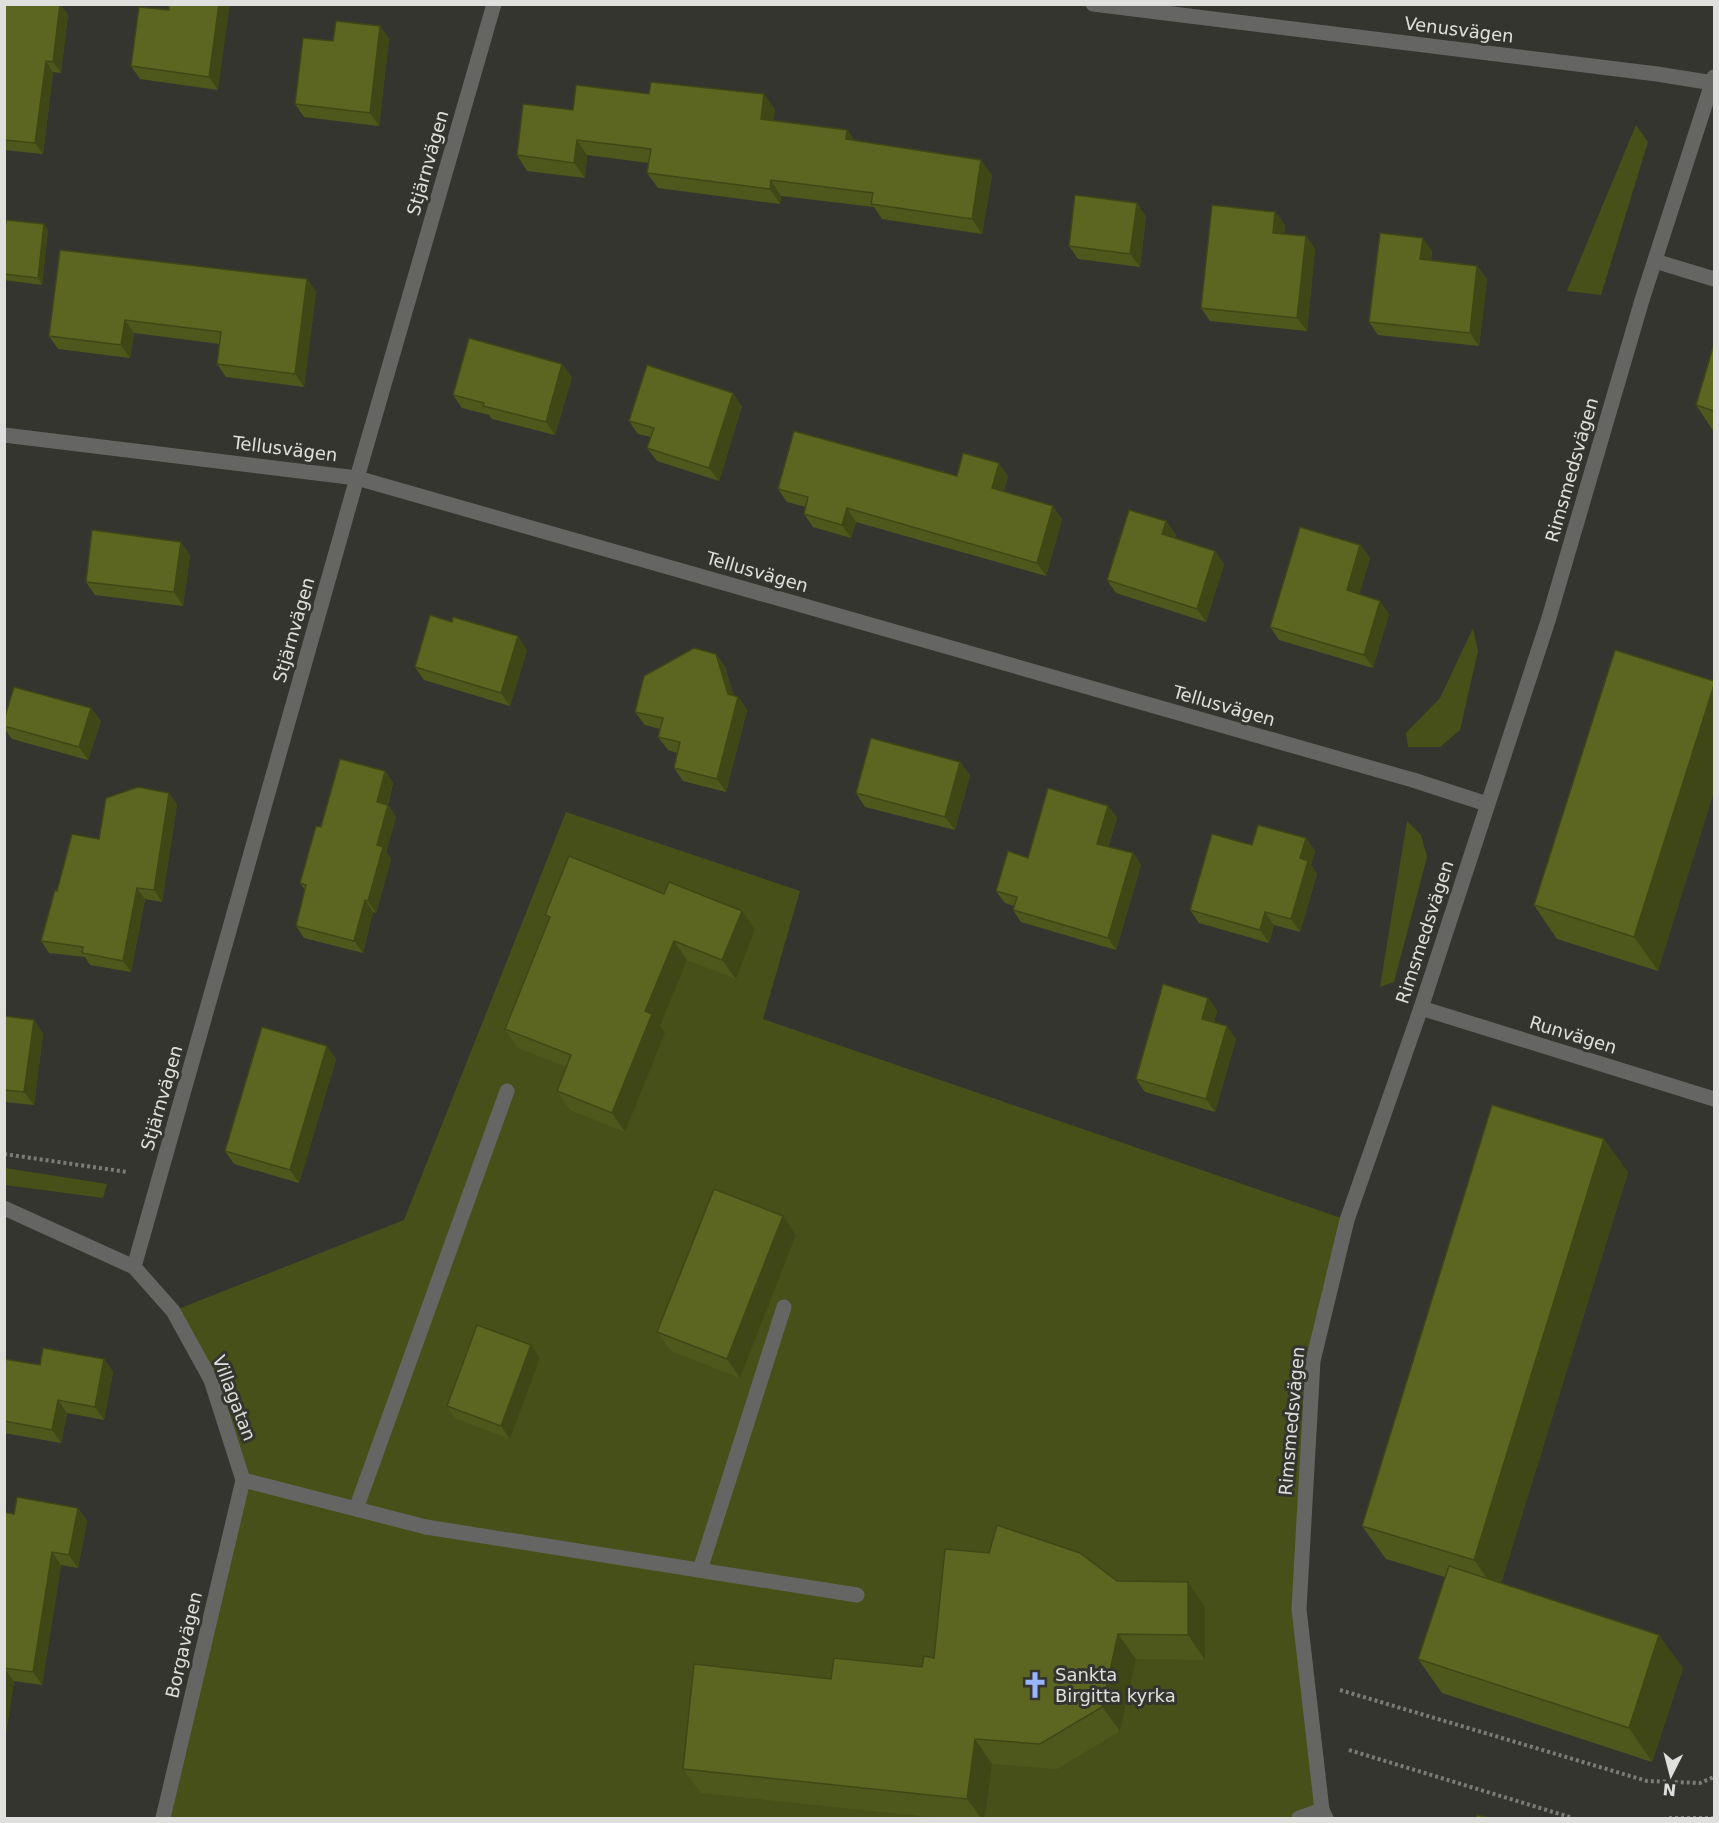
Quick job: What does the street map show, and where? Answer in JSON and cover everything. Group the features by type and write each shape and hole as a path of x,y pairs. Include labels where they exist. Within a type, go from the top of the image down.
{"street":[{"name":"Stjärnvägen","path":"134,1267 357,478 494,4"},
{"name":"Venusvägen","path":"1093,4 1714,80"},
{"name":"Rimsmedsvägen","path":"1324,1814 1313,1740 1299,1609 1313,1361 1347,1220 1421,1008 1548,621 1655,261 1714,80"},
{"path":"1655,261 1714,279"},
{"name":"Tellusvägen","path":"4,435 357,478 1413,780 1487,804"},
{"name":"Runvägen","path":"1421,1008 1714,1099"},
{"path":"356,1509 507,1091"},
{"name":"Villagatan","path":"4,1208 134,1267 173,1311 211,1380 243,1479"},
{"path":"700,1570 784,1307"},
{"path":"243,1479 426,1527 857,1595"},
{"name":"Borgavägen","path":"163,1818 243,1479"},
{"path":"1299,1818 1324,1814"}],"path":[{"path":"4,1154 160,1177"},
{"path":"1306,1680 1647,1781 1700,1783 1714,1777"},
{"path":"1313,1740 1573,1818"},
{"path":"1669,1818 1714,1818"}],"green space":[{"path":"1636,125 1648,142 1601,295 1567,291"},
{"path":"1473,628 1478,651 1460,730 1440,747 1408,747 1406,733 1440,698"},
{"path":"566,812 800,891 763,1019 1347,1220 1313,1361 1299,1609 1322,1810 1299,1818 163,1818 243,1480 211,1380 173,1311 404,1220"},
{"path":"1407,821 1421,835 1427,857 1394,982 1380,987"},
{"path":"4,1168 107,1184 103,1198 5,1185"}],"building":[{"path":"4,4 60,4 53,62 46,61 35,143 4,140"},
{"path":"169,4 219,4 209,77 131,66 139,7 169,10"},
{"path":"336,21 380,26 370,113 295,104 303,38 333,41"},
{"path":"651,82 764,94 761,119 847,130 846,139 981,160 972,219 871,204 873,193 771,180 770,189 647,173 651,149 577,140 574,163 517,155 523,104 573,110 576,85 649,94"},
{"path":"1075,195 1137,203 1130,254 1069,246"},
{"path":"1212,205 1275,212 1273,233 1306,236 1297,318 1201,308"},
{"path":"6,220 44,224 38,278 4,274 4,223"},
{"path":"1380,233 1423,238 1420,259 1477,266 1470,333 1369,322"},
{"path":"60,250 307,279 295,374 217,364 221,332 125,320 121,345 49,336"},
{"path":"469,338 562,364 546,422 483,406 484,403 453,395"},
{"path":"1714,344 1714,411 1696,405"},
{"path":"647,365 733,393 709,468 647,448 654,428 629,421"},
{"path":"794,431 957,476 963,453 999,463 992,488 1053,506 1037,563 847,508 842,525 804,514 808,497 778,489"},
{"path":"1129,510 1166,521 1162,534 1215,551 1197,609 1107,580"},
{"path":"1300,527 1360,545 1347,590 1380,601 1364,655 1270,627"},
{"path":"92,530 181,542 174,592 86,582"},
{"path":"430,615 452,622 453,617 518,636 501,693 415,667"},
{"path":"694,648 716,654 728,694 738,697 717,779 674,768 680,742 658,737 663,718 635,712 644,676"},
{"path":"1615,650 1714,681 1634,937 1534,905"},
{"path":"14,687 91,708 79,747 4,726"},
{"path":"871,738 960,762 945,817 856,793"},
{"path":"340,759 385,771 377,802 388,805 377,845 383,847 354,941 296,926 306,885 300,883 316,826 321,827"},
{"path":"138,787 169,793 154,890 137,888 123,961 82,953 83,947 41,941 72,834 99,839 106,798"},
{"path":"1048,788 1108,806 1097,844 1133,853 1108,938 1013,910 1017,897 996,891 1008,851 1028,858"},
{"path":"1258,825 1306,838 1300,858 1308,861 1291,919 1265,912 1260,930 1190,910 1212,834 1252,845"},
{"path":"569,856 664,894 669,882 742,911 722,960 674,941 645,1011 652,1014 612,1113 557,1091 571,1055 505,1029 550,917 545,915"},
{"path":"1163,984 1208,998 1202,1019 1227,1026 1206,1099 1136,1079"},
{"path":"4,1016 34,1020 24,1092 4,1090"},
{"path":"262,1027 327,1046 290,1170 225,1151"},
{"path":"1492,1105 1604,1139 1474,1560 1362,1526"},
{"path":"714,1189 783,1216 727,1359 657,1332"},
{"path":"477,1325 531,1345 501,1426 447,1406"},
{"path":"43,1348 104,1359 95,1407 58,1400 52,1430 4,1421 4,1359 40,1365"},
{"path":"17,1497 78,1508 69,1555 52,1552 33,1672 4,1668 4,1512 14,1514"},
{"name":"Sankta Birgitta kyrka","path":"997,1525 1080,1553 1117,1581 1188,1582 1188,1635 1118,1634 1102,1707 1040,1744 975,1739 967,1799 683,1769 694,1664 831,1679 834,1658 922,1667 924,1656 934,1658 945,1549 989,1553"},
{"path":"1449,1566 1659,1635 1629,1728 1418,1659"}],"place":[{"name":"Sankta Birgitta kyrka","path":"1035,1685"}]}
